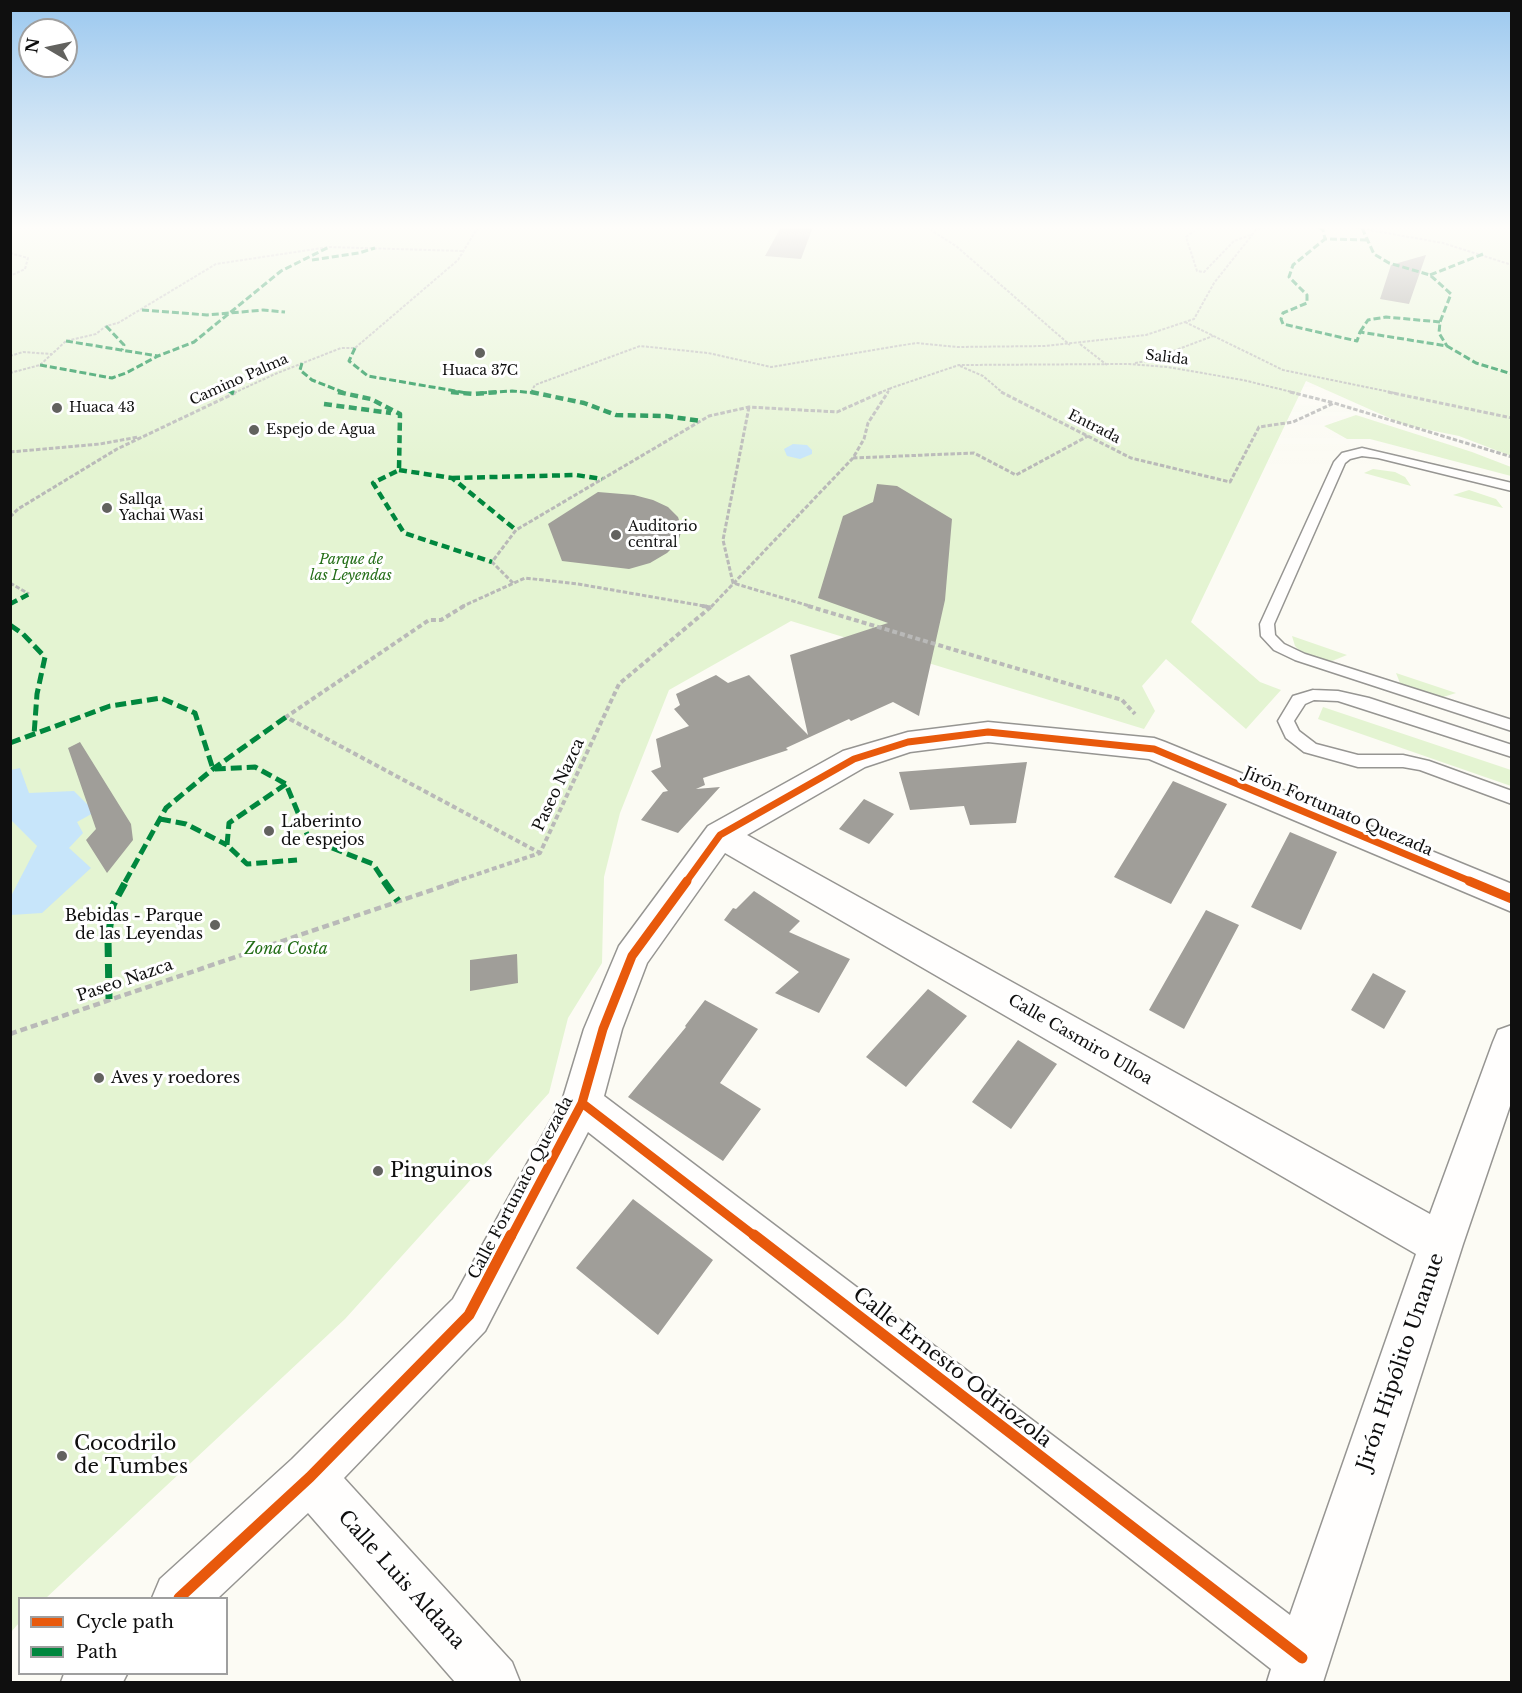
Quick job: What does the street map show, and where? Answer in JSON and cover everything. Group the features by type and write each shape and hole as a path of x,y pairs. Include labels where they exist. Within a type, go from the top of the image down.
{"street":[{"name":"Calle Fortunato Quezada","path":"181,1597 310,1476 469,1315 582,1103 603,1029 632,956 720,835 854,759 909,742 988,732 1154,749"},
{"name":"Jirón Fortunato Quezada","path":"1154,749 1512,899"},
{"name":"Calle Casmiro Ulloa","path":"720,835 1441,1244"},
{"name":"Jirón Hipólito Unanue","path":"1298,1670 1441,1244 1512,1042"},
{"name":"Calle Ernesto Odriozola","path":"582,1103 1298,1670"},
{"name":"Calle Luis Aldana","path":"310,1476 492,1683"}],"lane":[{"path":"1512,487 1378,454 1362,452 1346,456 1340,462 1268,624 1268,636 1279,648 1300,657 1512,726"},
{"path":"1512,751 1363,702 1338,696 1313,695 1299,700 1286,721 1292,734 1310,748 1358,761 1403,761 1423,765 1512,798"}],"path":[{"path":"10,373 40,365 66,341 96,334 106,326 118,323 146,306"},
{"path":"1025,306 1070,345"},
{"path":"531,392 535,385 640,346 708,353 771,367 880,347 916,343 957,347 1045,346 1080,344 1146,335 1194,319 1201,306"},
{"path":"1185,322 1283,370 1512,418"},
{"path":"1128,364 1147,361 1214,336"},
{"path":"1080,344 1107,365"},
{"path":"10,356 23,352 52,354"},
{"path":"513,583 492,562 516,530 709,416 749,407 837,412 891,388 959,365"},
{"path":"749,407 723,540 733,584 1122,700 1140,720 1154,749"},
{"path":"10,452 100,444 145,436"},
{"path":"853,458 974,453 1016,475 1089,436"},
{"path":"540,853 286,717 429,620 441,620 461,607 525,578 578,584 711,607"},
{"path":"10,583 29,594"}],"green space":[{"name":"Parque de las Leyendas","path":"10,306 1511,306 1511,456 1459,436 1405,425 1306,381 1191,622 1260,682 1281,690 1246,729 1166,659 1142,686 1155,711 1144,729 791,621 669,690 620,813 604,877 602,963 568,1018 549,1093 345,1319 47,1597 18,1597 18,1624 11,1632"},
{"path":"1356,415 1472,452 1511,467 1511,476 1370,439 1347,439 1324,426"},
{"path":"1373,469 1395,472 1405,477 1411,486 1364,473"},
{"path":"1469,490 1496,499 1503,508 1453,495"},
{"path":"1292,636 1347,655 1332,661 1318,659 1301,652 1295,646"},
{"path":"1396,673 1456,693 1440,698 1407,690 1400,683"},
{"path":"1323,707 1511,770 1511,786 1318,719"}],"water":[{"path":"793,444 807,445 812,450 812,454 800,459 787,456 784,449"},
{"path":"20,768 29,793 74,791 95,812 77,822 83,833 69,848 91,868 42,913 11,915 10,898 37,846 11,820 11,770"}],"building":[{"path":"877,484 897,486 952,519 945,600 919,716 893,702 851,721 849,719 786,748 788,750 703,778 705,785 696,789 720,787 678,833 641,820 663,792 668,791 651,771 661,767 656,739 689,726 674,709 680,705 676,694 716,675 728,683 749,675 808,735 790,655 888,623 818,598 843,516 873,502"},
{"name":"Auditorio central","path":"598,492 634,495 668,507 678,517 682,529 678,542 667,553 650,563 629,569 562,561 548,524"},
{"path":"80,742 131,824 133,840 107,873 86,840 96,829 68,748"},
{"path":"1027,762 1016,823 970,825 964,806 910,810 899,772"},
{"path":"1173,781 1227,804 1171,904 1114,877"},
{"path":"864,799 894,814 869,844 839,829"},
{"path":"1290,832 1337,852 1301,930 1251,907"},
{"path":"754,891 800,921 789,932 850,959 819,1013 775,993 799,972 724,920 733,908 736,909"},
{"path":"1206,910 1239,925 1184,1029 1149,1010"},
{"path":"517,954 518,983 470,991 470,960"},
{"path":"1373,973 1406,991 1384,1029 1351,1010"},
{"path":"928,989 967,1016 906,1087 866,1057"},
{"path":"705,1000 758,1029 720,1083 761,1109 723,1161 628,1097 686,1027"},
{"path":"1018,1040 1057,1064 1011,1129 972,1102"},
{"path":"633,1199 713,1260 658,1335 576,1268"}],"marked path":[{"path":"40,365 112,378 194,342 238,306"},
{"path":"1300,306 1283,313 1281,319 1283,324 1357,341 1360,332 1447,346 1476,363 1512,374"},
{"path":"1446,306 1440,322 1439,333 1447,346"},
{"path":"142,310 207,315 263,310 285,312"},
{"path":"1360,332 1368,320 1386,317 1440,322"},
{"path":"106,326 124,345 122,350"},
{"path":"66,341 158,356"},
{"path":"355,348 349,361 368,376 451,392 473,394 531,392 584,403 616,415 666,416 701,421"},
{"path":"302,363 300,370 312,380 338,392 371,399 400,414 399,470 373,483 404,533 492,562"},
{"path":"217,388 234,393"},
{"path":"324,404 391,413"},
{"path":"399,470 452,478 516,530"},
{"path":"452,478 576,475 602,479"},
{"path":"10,604 29,594"},
{"path":"10,625 23,634 45,657 37,694 34,735"},
{"path":"10,743 110,706 161,698 195,713 213,769 255,767 286,784 309,839 373,864 398,901"},
{"path":"109,999 108,939 113,905 166,808 213,769 286,717"},
{"path":"286,784 229,823 227,845 247,864 297,860"},
{"path":"160,819 186,824 227,845"}],"cycle path":[{"path":"180,1597 310,1477 469,1315 582,1103 603,1029 632,956 720,835 854,759 908,742 988,732 1154,749 1512,899"},
{"path":"582,1103 1302,1658"}],"place":[{"name":"Huaca 37C","path":"480,353"},
{"name":"Huaca 43","path":"57,408"},
{"name":"Espejo de Agua","path":"254,430"},
{"name":"Sallqa Yachai Wasi","path":"107,508"},
{"name":"Auditorio central","path":"616,535"},
{"name":"Laberinto de espejos","path":"269,831"},
{"name":"Bebidas - Parque de las Leyendas","path":"215,925"},
{"name":"Aves y roedores","path":"99,1078"},
{"name":"Pinguinos","path":"378,1171"},
{"name":"Cocodrilo de Tumbes","path":"62,1456"}],"park label":[{"name":"Zona Costa","path":"286,949"}]}
